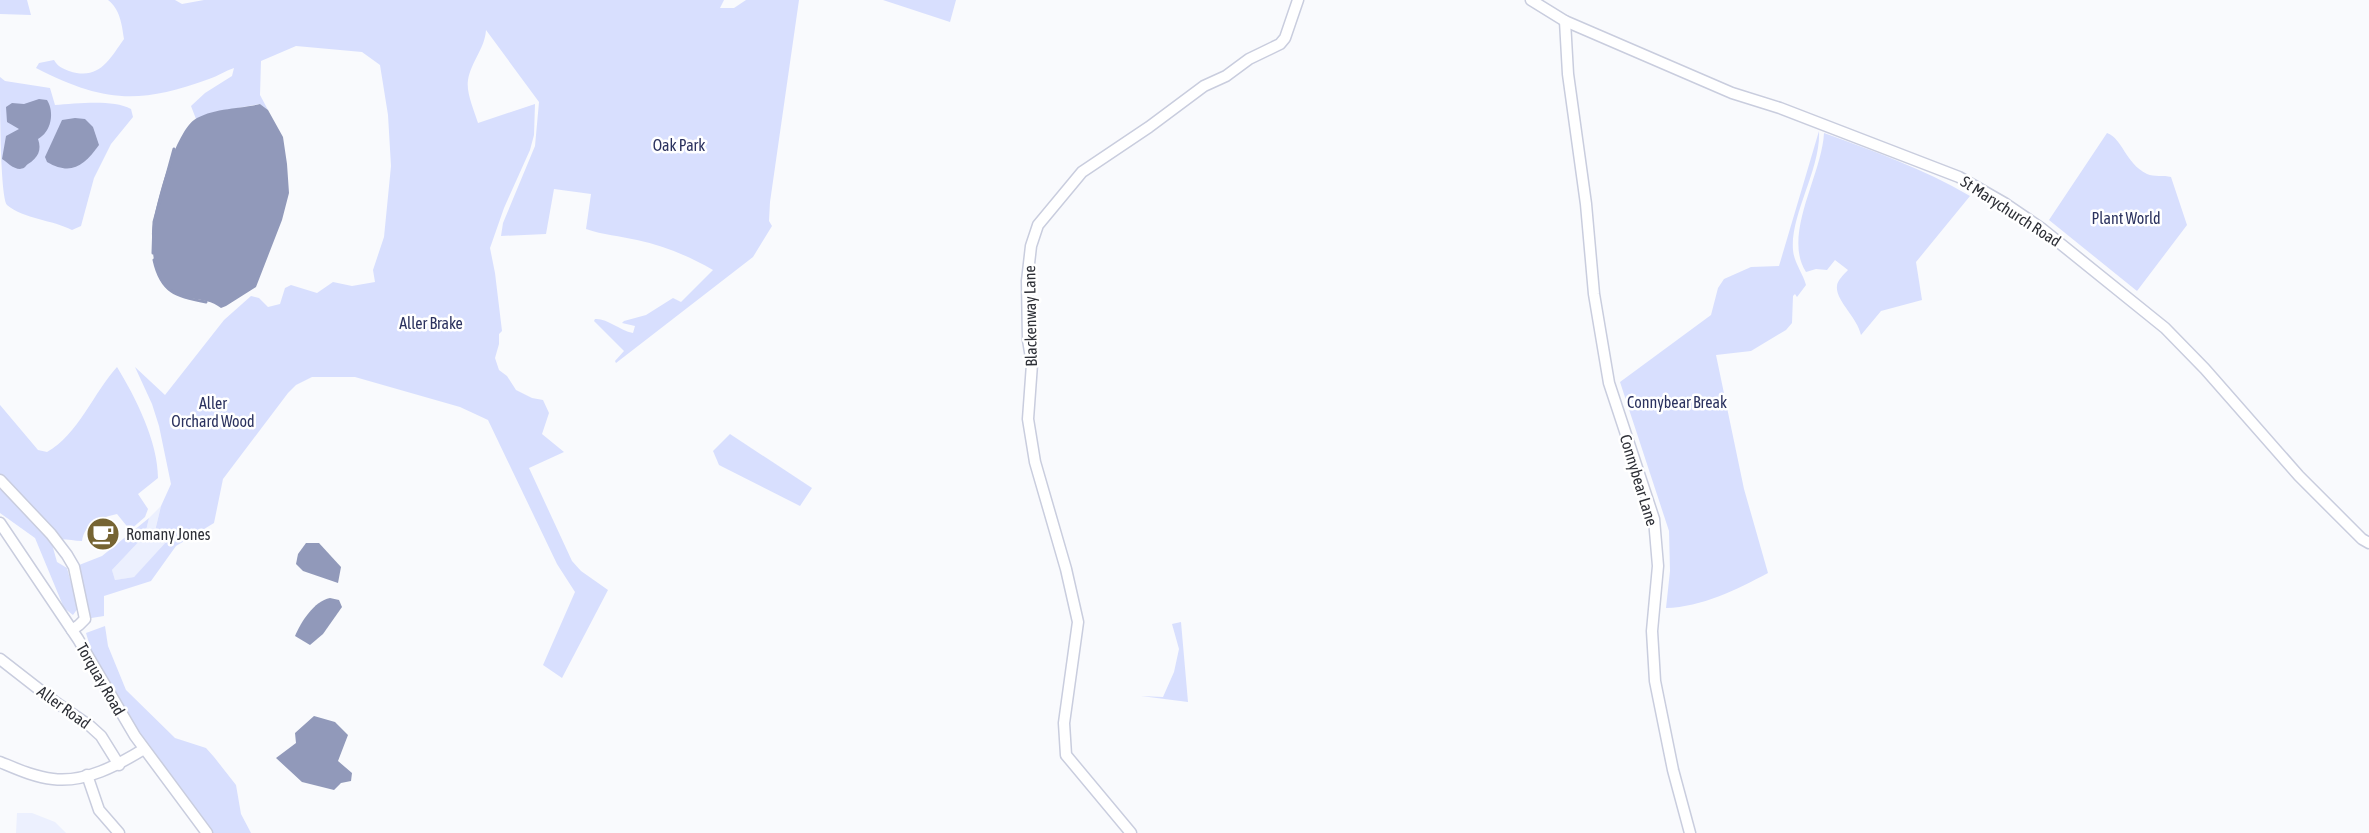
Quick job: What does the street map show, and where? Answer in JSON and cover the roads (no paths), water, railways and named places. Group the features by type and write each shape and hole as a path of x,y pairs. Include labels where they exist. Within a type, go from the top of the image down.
{"street":[{"name":"Blackenway Lane","path":"1131,833 1066,755 1064,723 1078,622 1066,569 1035,462 1028,419 1032,364 1028,340 1027,281 1031,246 1038,225 1082,172 1149,127 1204,86 1226,76 1249,59 1280,45 1285,38 1298,0"},
{"name":"St Marychurch Road","path":"1531,0 1564,21 1732,93 1780,108 1959,177 2006,204 2041,228 2165,328 2205,369 2299,476 2362,539 2369,543"},
{"name":"Connybear Lane","path":"1564,21 1568,74 1586,204 1594,294 1609,383 1654,519 1658,566 1652,631 1655,681 1673,770 1690,833"},
{"path":"0,480 51,534 74,567 85,619 80,626 72,630"},
{"name":"Torquay Road","path":"0,523 72,630 144,749 207,833"},
{"name":"Aller Road","path":"0,659 90,726 101,736 119,765"},
{"path":"0,762 34,776 55,780 87,775 119,765 144,749"},
{"path":"87,775 99,810 119,833"}],"waterway":[{"path":"153,253 154,222 174,149"},
{"path":"154,260 161,279 171,291 186,298 206,302"}],"place":[{"name":"Romany Jones","path":"103,534"}],"park label":[{"name":"Oak Park","path":"679,145"},
{"name":"Plant World","path":"2126,218"},
{"name":"Aller Brake","path":"431,323"},
{"name":"Connybear Break","path":"1677,402"},
{"name":"Aller Orchard Wood","path":"213,412"}]}
